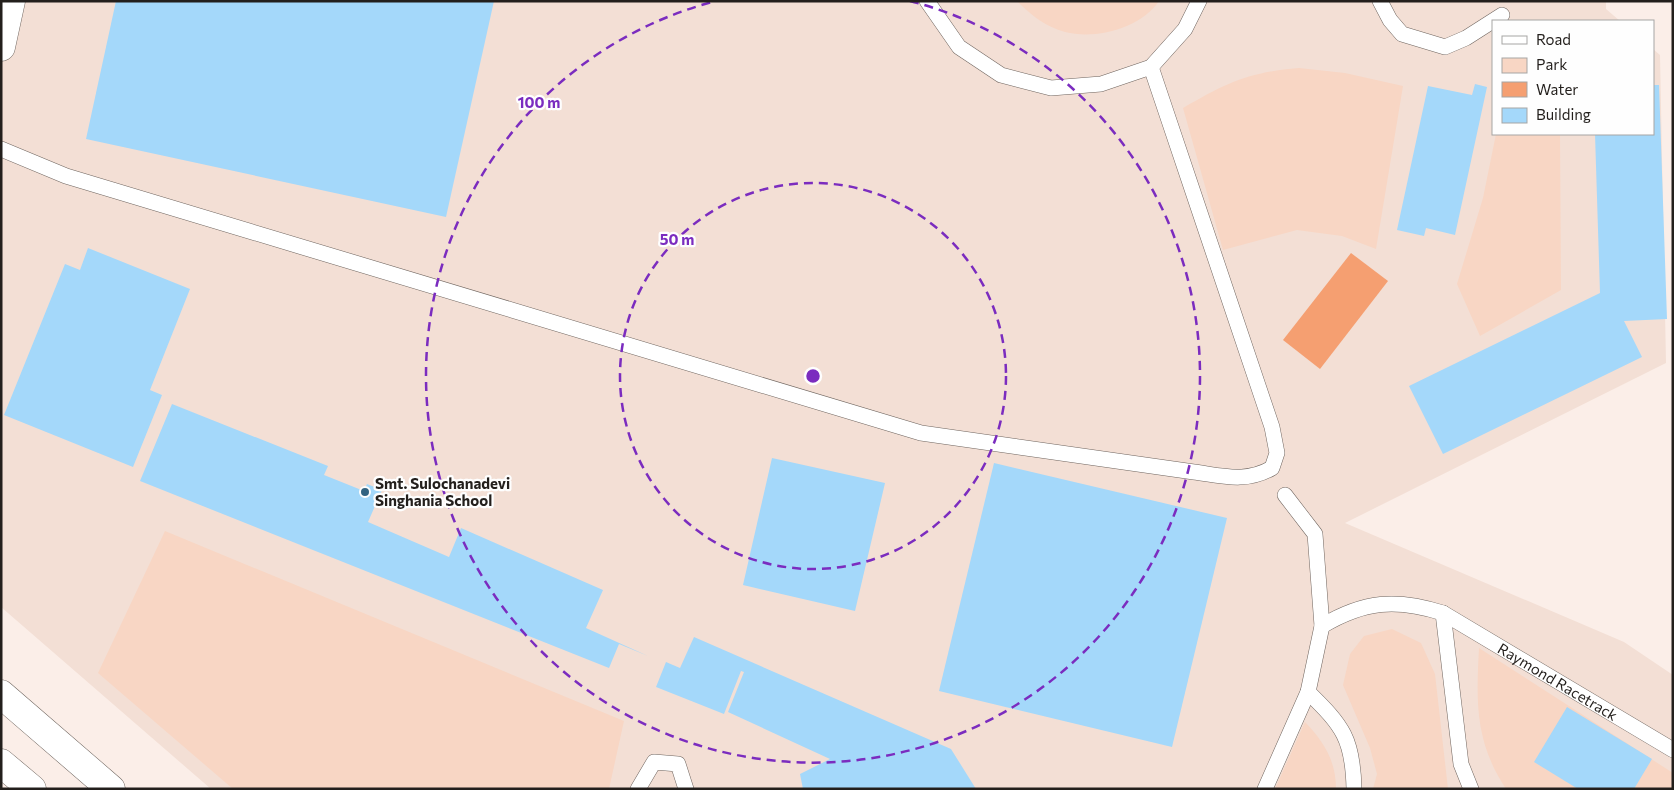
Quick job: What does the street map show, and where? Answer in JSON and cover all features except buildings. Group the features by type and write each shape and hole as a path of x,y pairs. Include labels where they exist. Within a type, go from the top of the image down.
{"main road":[{"path":"1,47 11,1"},
{"path":"1,694 111,789"},
{"path":"1,763 32,789"}],"lane":[{"path":"927,1 959,47 1001,75 1051,88 1101,84 1151,67 1185,29 1199,1"},
{"path":"1380,1 1390,20 1402,34 1446,47 1466,38 1492,21"},
{"path":"1494,20 1502,15"},
{"path":"1,149 66,176 921,433 1194,472 1234,477 1258,476 1272,468 1277,453 1272,427 1151,67"},
{"path":"1265,789 1308,692 1322,626 1315,534 1285,495"},
{"name":"Raymond Racetrack","path":"1322,626 1347,611 1377,604 1425,607 1443,613 1673,750"},
{"path":"1443,613 1461,764 1471,789"},
{"path":"1308,692 1335,718 1347,740 1353,760 1354,789"},
{"path":"638,789 654,762 678,764 686,789"}],"shaded area":[{"path":"1,1 1606,1 1606,9 1619,20 1492,20 1492,135 1654,135 1654,50 1660,55 1666,363 1345,523 1624,642 1673,675 1673,789 211,789 1,607"}],"green space":[{"path":"1017,1 1159,1 1151,10 1130,25 1104,33 1077,34 1065,32 1045,24"},
{"path":"1299,68 1345,73 1403,86 1376,249 1342,236 1297,230 1223,250 1183,108 1238,80 1266,72"},
{"path":"1496,135 1560,135 1561,290 1480,336 1457,284 1483,198"},
{"path":"165,531 624,721 609,789 233,789 98,673"},
{"path":"1392,629 1421,643 1435,674 1448,789 1373,789 1377,774 1370,748 1343,685 1350,654 1364,636"},
{"path":"1479,648 1673,773 1673,789 1506,789 1488,755 1483,738 1478,704"},
{"path":"1305,722 1328,752 1334,770 1336,789 1275,789"}],"water":[{"path":"1351,253 1388,281 1320,369 1283,340"}],"place":[{"name":"Smt. Sulochanadevi Singhania School","path":"365,492"}]}
